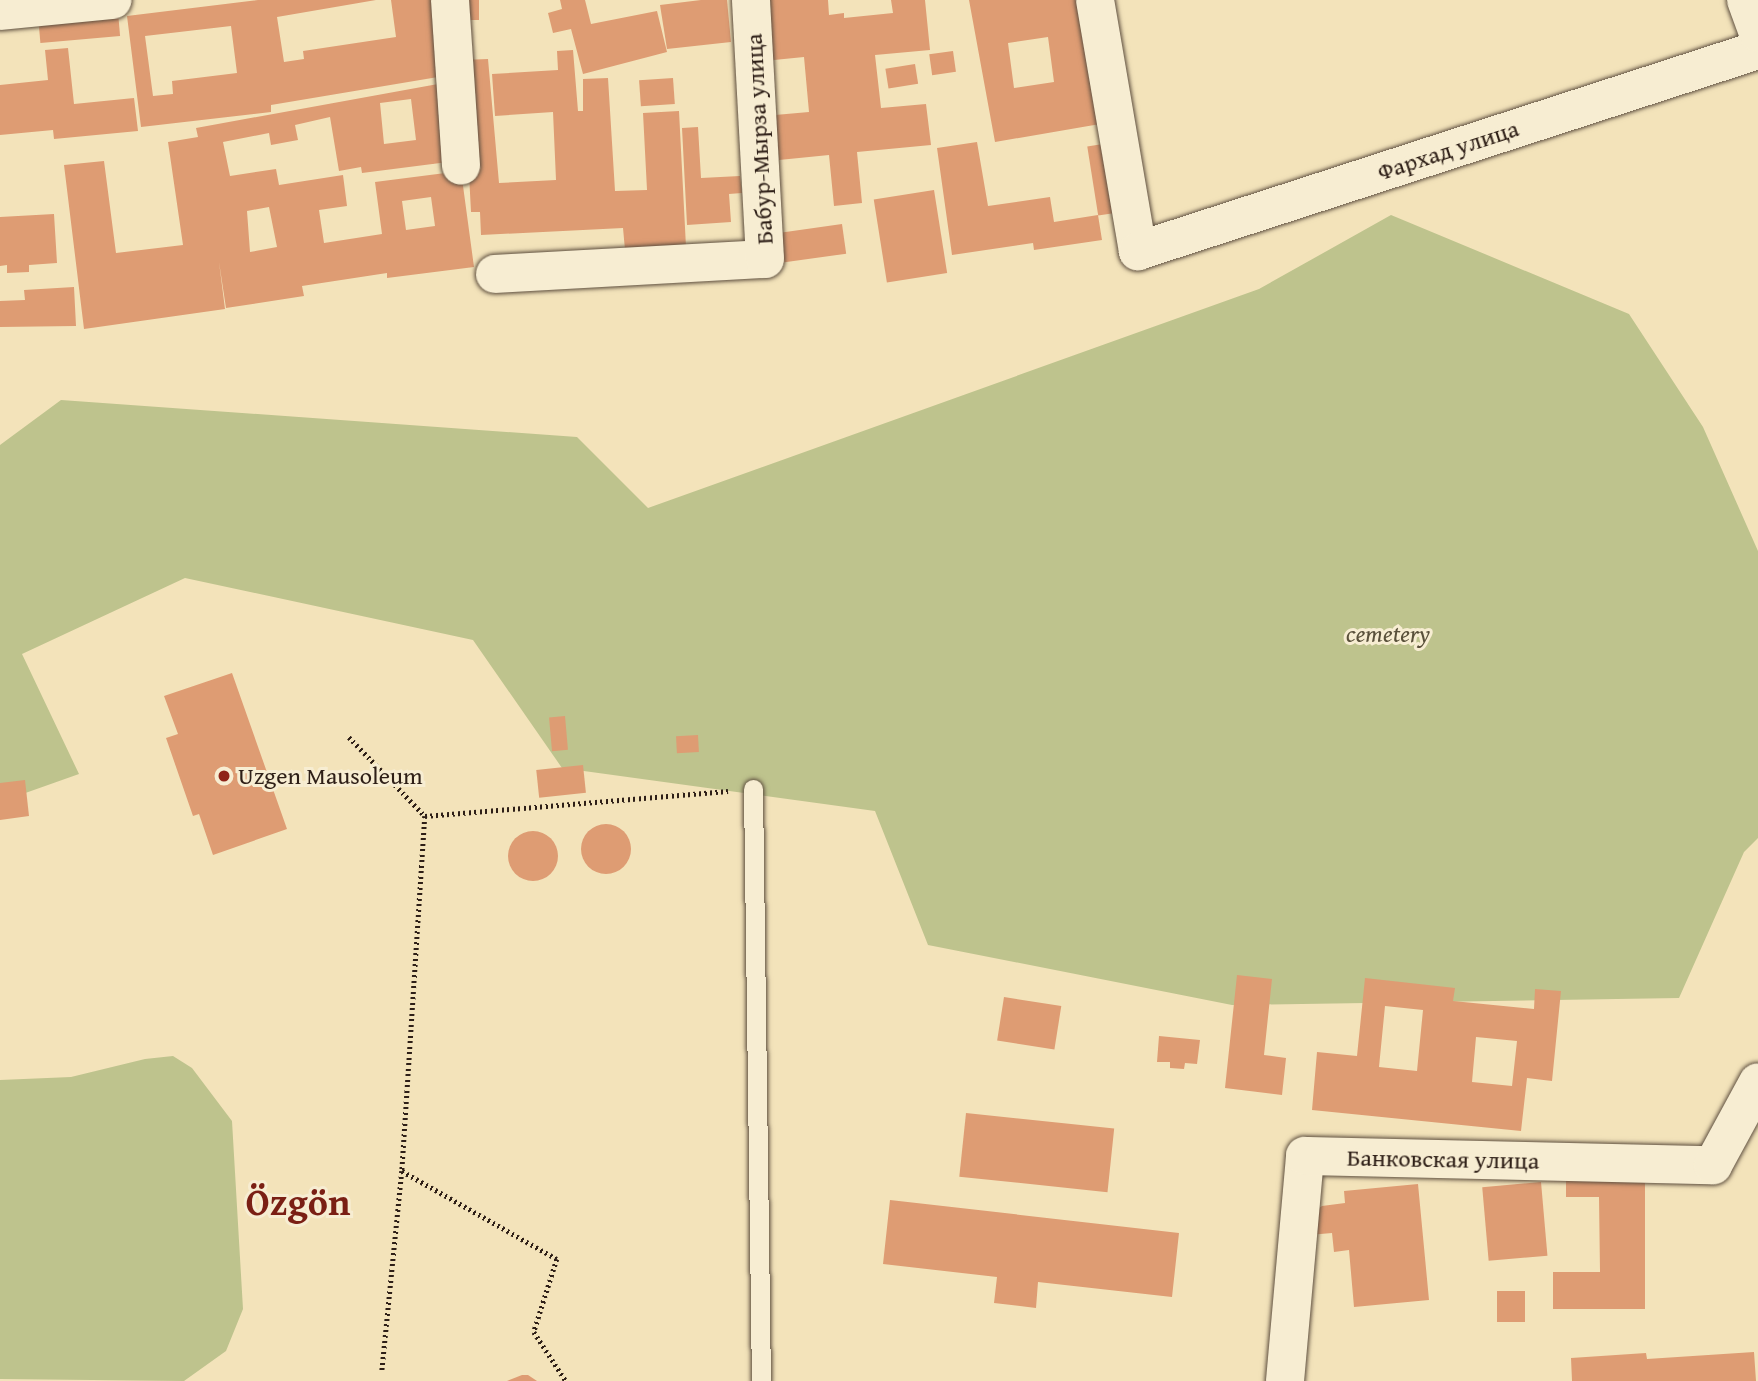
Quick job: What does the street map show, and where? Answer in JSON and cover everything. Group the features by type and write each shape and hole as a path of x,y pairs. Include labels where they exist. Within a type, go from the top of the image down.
{"street":[{"path":"0,11 111,0"},
{"path":"450,0 461,166"},
{"name":"Бабур-Мырза улица","path":"495,274 765,259 751,0"},
{"name":"Фархад улица","path":"1095,0 1138,251 1758,50"},
{"path":"1746,0 1758,33"},
{"name":"Банковская улица","path":"1285,1381 1305,1156 1713,1165 1758,1082"}],"lane":[{"path":"752,789 761,1381"}],"path":[{"path":"349,737 425,816 402,1171 383,1371"},
{"path":"425,816 752,789"},
{"path":"402,1171 556,1259 534,1332 566,1381"}],"green space":[{"name":"cemetery","path":"1391,215 1629,314 1703,427 1758,551 1758,838 1744,852 1679,998 1232,1005 928,945 875,811 562,768 473,640 185,578 22,654 79,774 0,802 0,445 61,400 577,437 648,508 1259,289"},
{"path":"173,1056 192,1068 232,1121 243,1309 226,1351 184,1381 0,1379 0,1080 71,1077 145,1059"}],"building":[{"path":"258,0 376,0 277,17 284,62 304,59 303,51 396,37 391,0 436,0 444,76 271,105 271,112 141,127 127,16","holes":["231,26 237,73 172,81 173,94 153,96 145,36"]},
{"path":"456,0 479,0 479,20 456,20"},
{"path":"560,0 585,0 591,24 657,11 667,52 583,74 571,29 553,33 548,13 562,9"},
{"path":"727,0 731,42 667,49 660,5"},
{"path":"758,0 828,0 829,15 844,13 844,18 893,13 891,0 925,0 930,50 875,55 881,108 926,104 931,145 857,152 862,203 834,206 829,155 779,160 775,115 809,112 804,57 764,61"},
{"path":"969,0 1078,0 1100,124 995,142","holes":["1048,37 1054,82 1014,88 1008,43"]},
{"path":"118,12 120,36 40,43 38,19"},
{"path":"68,48 74,104 134,98 138,131 54,139 53,130 0,135 0,85 48,80 45,50"},
{"path":"573,50 578,111 583,111 583,79 608,78 615,191 647,190 643,113 679,111 686,247 625,250 623,228 481,235 480,212 471,212 463,60 488,59 499,183 556,180 553,112 495,116 492,74 558,70 557,51"},
{"path":"953,51 956,72 932,75 929,54"},
{"path":"915,64 918,84 888,88 885,69"},
{"path":"673,78 675,104 641,106 639,80"},
{"path":"438,84 448,162 362,173 361,167 339,171 330,117 295,125 298,140 271,145 269,133 223,142 230,176 276,169 279,185 343,175 347,206 319,210 324,243 382,234 375,182 461,171 474,267 387,278 387,273 302,286 304,296 226,308 219,262 225,309 84,329 64,165 104,161 116,253 183,245 168,142 198,137 196,128","holes":["411,99 416,140 384,144 380,103","431,197 435,226 406,230 402,201","269,207 277,247 250,252 247,211"]},
{"path":"698,127 701,178 740,176 742,193 729,194 731,222 687,225 682,128"},
{"path":"977,142 988,206 1050,197 1054,222 1098,215 1102,240 1034,250 1033,243 952,255 937,148"},
{"path":"1109,143 1120,212 1098,216 1087,146"},
{"path":"934,190 947,273 887,283 874,200"},
{"path":"54,214 57,263 29,265 29,272 7,273 7,265 0,266 0,217"},
{"path":"842,224 846,254 774,264 770,234"},
{"path":"74,287 76,326 0,327 0,301 25,300 24,290"},
{"name":"Uzgen Mausoleum","path":"232,673 287,829 213,855 199,814 193,816 166,738 178,734 164,696"},
{"path":"565,716 568,750 552,751 549,717"},
{"path":"698,735 699,752 677,753 676,736"},
{"path":"583,765 586,793 539,798 536,770"},
{"path":"25,780 29,816 0,820 0,783"},
{"path":"606,824 624,831 631,849 624,867 606,874 588,867 581,849 588,831"},
{"path":"533,831 551,838 558,856 551,874 533,881 515,874 508,856 515,838"},
{"path":"1237,975 1272,979 1264,1055 1286,1058 1282,1095 1225,1088"},
{"path":"1365,978 1455,988 1453,1001 1534,1009 1535,989 1561,991 1552,1081 1527,1078 1521,1131 1312,1110 1317,1052 1357,1056","holes":["1385,1006 1423,1010 1417,1071 1379,1067","1476,1037 1517,1041 1512,1086 1472,1082"]},
{"path":"1004,997 1061,1006 1054,1050 997,1040"},
{"path":"1159,1036 1200,1040 1197,1064 1185,1063 1184,1069 1170,1068 1170,1062 1157,1062"},
{"path":"966,1113 1114,1129 1107,1192 959,1177"},
{"path":"1566,1169 1645,1169 1645,1309 1553,1309 1553,1272 1600,1272 1599,1197 1566,1197"},
{"path":"1541,1182 1547,1256 1489,1261 1482,1187"},
{"path":"1418,1184 1429,1300 1354,1307 1349,1250 1334,1252 1332,1233 1309,1235 1316,1210 1322,1206 1345,1203 1344,1191"},
{"path":"890,1200 1179,1233 1172,1297 1038,1282 1036,1308 994,1303 997,1277 883,1264"},
{"path":"1497,1291 1525,1291 1525,1322 1497,1322"},
{"path":"1754,1352 1756,1381 1572,1381 1571,1358 1646,1353 1647,1359"},
{"path":"528,1375 537,1381 507,1381"}],"place":[{"name":"Uzgen Mausoleum","path":"224,776"}],"district":[{"name":"Özgön","path":"298,1202"}]}
